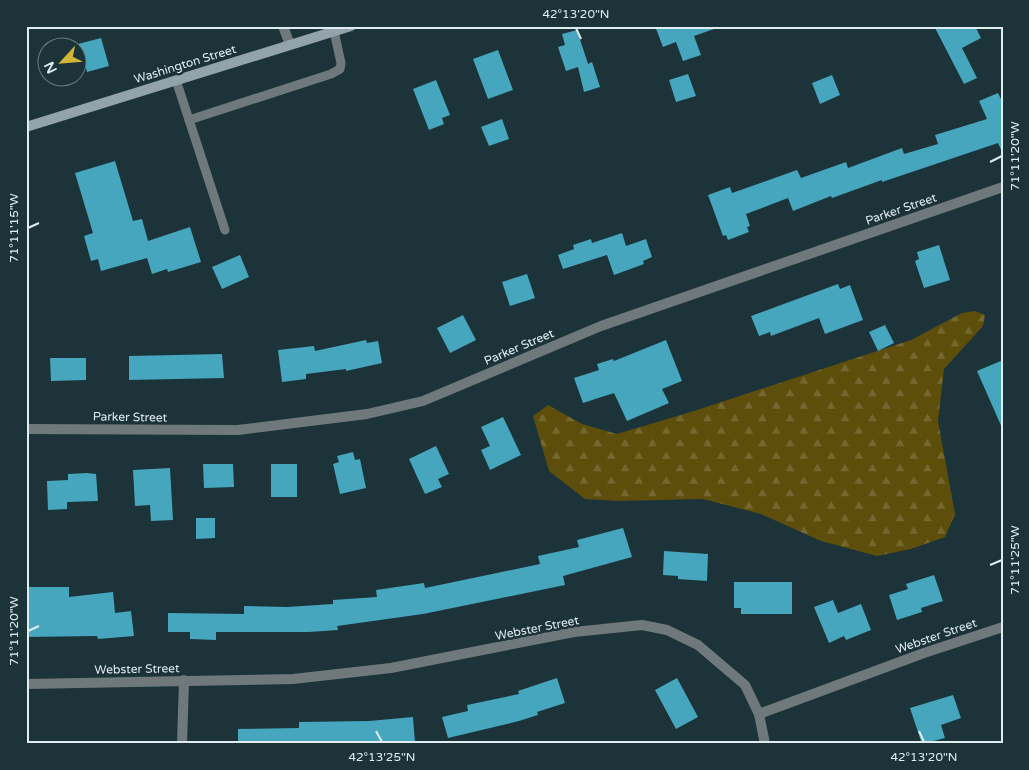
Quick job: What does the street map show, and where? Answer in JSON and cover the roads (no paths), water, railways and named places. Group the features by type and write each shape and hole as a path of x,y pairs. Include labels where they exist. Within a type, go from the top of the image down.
{"main road":[{"name":"Washington Street","path":"26,126 351,26"}],"street":[{"path":"283,26 290,45"},
{"name":"Parker Street","path":"26,429 238,430 367,414 423,401 601,326 1003,187"},
{"name":"Webster Street","path":"26,684 293,679 391,668 574,632 642,626 667,630 698,644 745,685 759,714 924,653 1003,627"},
{"path":"182,744 184,680"},
{"path":"759,714 765,744"}],"lane":[{"path":"188,120 331,74 340,69 341,63 334,31"},
{"path":"176,80 225,230"}]}
